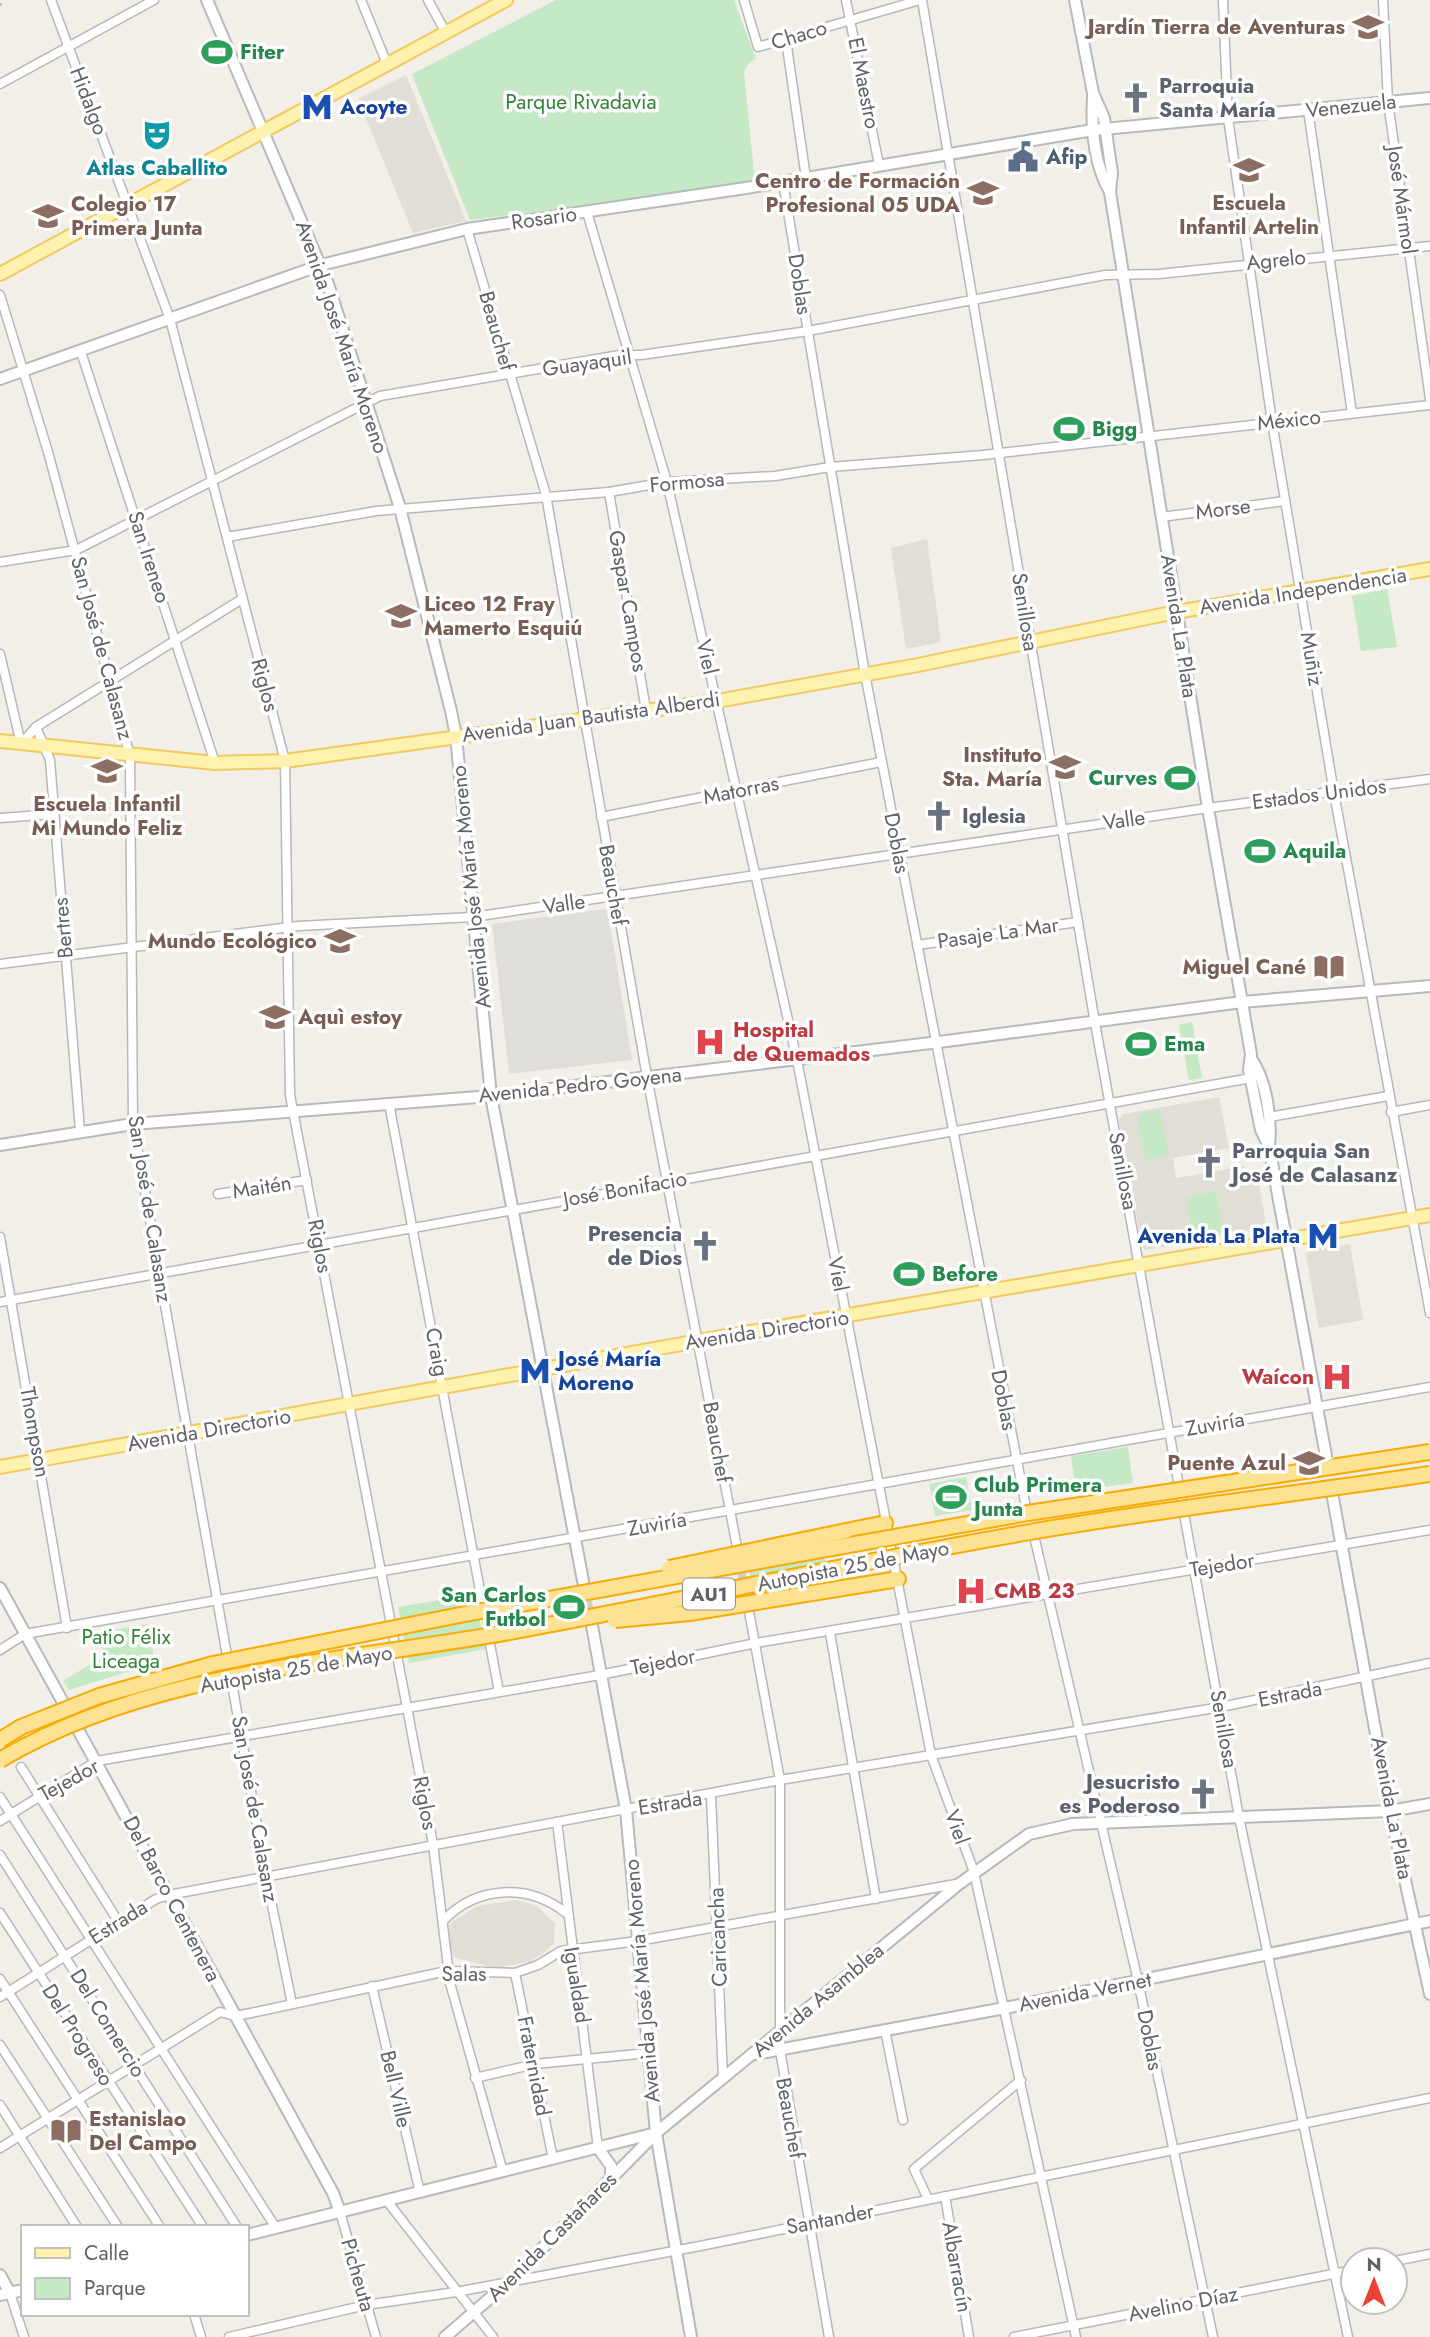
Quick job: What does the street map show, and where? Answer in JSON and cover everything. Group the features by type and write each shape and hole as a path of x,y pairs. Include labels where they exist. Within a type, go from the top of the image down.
{"highway":[{"name":"Autopista 25 de Mayo","path":"0,1740 21,1727 114,1690 212,1664 465,1614 1028,1513 1430,1452"},
{"name":"Autopista 25 de Mayo","path":"0,1760 20,1748 109,1711 210,1682 509,1632 1032,1532 1430,1474"},
{"path":"465,1614 885,1523"},
{"path":"509,1632 690,1613 898,1579"}],"main road":[{"name":"Avenida José María Moreno","path":"207,0 321,265 400,508 456,736 491,1096 583,1581"},
{"path":"0,274 506,0"},
{"name":"Avenida La Plata","path":"1075,0 1099,129 1112,173 1110,192 1208,808 1252,1060 1251,1078 1261,1130 1269,1146"},
{"name":"Venezuela","path":"1099,129 1430,98"},
{"name":"Rosario","path":"0,379 321,265 467,229 783,182 1099,129"},
{"name":"Avenida Independencia","path":"1176,612 1430,569"},
{"name":"Avenida Juan Bautista Alberdi","path":"0,741 215,763 285,761 717,701 1176,612"},
{"name":"Avenida Pedro Goyena","path":"0,1145 133,1124 491,1096 1095,1023 1242,1002 1430,986"},
{"name":"Avenida La Plata","path":"1252,1060 1258,1068 1268,1113 1269,1146 1326,1455"},
{"path":"1251,1078 1256,1080 1261,1102 1268,1113"},
{"name":"Avenida Directorio","path":"0,1467 698,1341 1430,1215"},
{"name":"Avenida La Plata","path":"1333,1498 1390,1811 1430,1994"},
{"name":"Del Barco Centenera","path":"0,1588 97,1761 340,2212"},
{"name":"Avenida José María Moreno","path":"592,1626 626,1810 656,2133 691,2337"},
{"name":"Avenida Asamblea","path":"248,2235 656,2133 974,1872 1037,1830 1102,1823 1390,1811 1430,1804"},
{"name":"Avenida Vernet","path":"753,2055 1004,2008 1430,1921"},
{"name":"Avenida Castañares","path":"445,2337 512,2279 656,2133"},
{"path":"598,2148 611,2166 611,2180"},
{"path":"0,2275 5,2294"}],"street":[{"name":"Hidalgo","path":"51,0 170,318"},
{"path":"0,84 154,0"},
{"path":"361,0 387,64"},
{"path":"428,0 446,33"},
{"name":"Chaco","path":"744,0 758,47 908,1 921,0"},
{"name":"El Maestro","path":"846,0 879,165"},
{"name":"Senillosa","path":"921,0 1000,453 1061,829 1239,1817 1348,2337"},
{"name":"Muñiz","path":"1223,0 1228,118 1272,422 1334,793 1429,1307"},
{"name":"José Mármol","path":"1382,0 1388,102 1430,399"},
{"path":"786,40 806,178"},
{"path":"1308,110 1352,413"},
{"name":"Doblas","path":"783,182 881,762 939,1042 983,1293 1025,1502"},
{"name":"Viel","path":"587,212 667,482 797,1060 930,1755 974,1872 1076,2337"},
{"name":"Beauchef","path":"467,229 546,495 666,1182 737,1547"},
{"name":"Agrelo","path":"1123,274 1159,274 1329,254 1430,246"},
{"name":"Guayaquil","path":"0,562 76,550 380,396 630,355 808,331 973,298 1123,274"},
{"name":"San José de Calasanz","path":"0,295 76,550 130,756 133,1124 266,1876 292,2004"},
{"name":"Riglos","path":"170,318 285,761 290,1095 321,1245 380,1573 433,1844 444,1920 442,1933 447,1971 503,2172"},
{"name":"San Ireneo","path":"81,352 215,763"},
{"name":"México","path":"1149,435 1430,405"},
{"name":"Formosa","path":"227,537 400,508 609,492 667,482 775,476 830,467 1000,453 1149,435"},
{"name":"Gaspar Campos","path":"609,492 646,710"},
{"name":"Morse","path":"1161,517 1285,501"},
{"path":"21,744 36,727 242,599"},
{"path":"0,654 21,744"},
{"name":"Bertres","path":"36,727 50,760 80,1132"},
{"name":"Matorras","path":"601,817 881,762"},
{"name":"Estados Unidos","path":"1208,808 1430,779"},
{"name":"Valle","path":"0,964 287,928 473,917 1208,808"},
{"path":"0,818 54,814"},
{"name":"Pasaje La Mar","path":"917,945 1078,922"},
{"name":"José Bonifacio","path":"0,1302 1251,1078"},
{"path":"1268,1113 1388,1096"},
{"name":"Craig","path":"389,1103 482,1601"},
{"path":"1391,1112 1430,1105"},
{"name":"Maitén","path":"218,1194 307,1180"},
{"name":"Thompson","path":"0,1237 68,1628"},
{"name":"Zuviría","path":"0,1650 25,1634 1430,1387"},
{"name":"Tejedor","path":"0,1821 97,1761 600,1675 756,1643 830,1633 1430,1530"},
{"name":"Doblas","path":"1035,1540 1138,1981 1171,2150 1213,2337"},
{"name":"Beauchef","path":"748,1606 780,1780 778,2034 829,2337"},
{"path":"830,1633 876,1899"},
{"path":"490,1644 499,1692"},
{"name":"Estrada","path":"0,1997 118,1921 156,1899 169,1895 433,1844 711,1796 780,1780 1221,1707 1366,1679 1430,1663"},
{"path":"22,1767 118,1921"},
{"name":"Caricancha","path":"711,1796 723,2078"},
{"path":"0,1797 276,2228"},
{"name":"Igualdad","path":"556,1822 598,2148"},
{"name":"Del Comercio","path":"0,1855 236,2225"},
{"name":"Salas","path":"0,2148 220,2012 235,2016 447,1971 515,1973 538,1965 561,1951 638,1941 959,1884"},
{"path":"444,1920 467,1901 506,1892 543,1899 566,1913"},
{"name":"Del Progreso","path":"0,1913 202,2225"},
{"name":"Fraternidad","path":"515,1973 553,2159"},
{"path":"0,1979 158,2225"},
{"name":"Bell Ville","path":"372,1986 420,2193"},
{"path":"885,2030 903,2120"},
{"path":"0,2045 117,2225"},
{"path":"475,2078 535,2064 648,2053"},
{"path":"928,2199 914,2169 1021,2080"},
{"name":"Santander","path":"229,2337 366,2305 456,2291 1042,2178 1430,2098"},
{"path":"0,2105 75,2225"},
{"name":"Albarracín","path":"945,2196 969,2337"},
{"path":"387,2201 493,2337"},
{"name":"Picheuta","path":"340,2212 376,2337"},
{"path":"1409,2258 1430,2253"},
{"name":"Avelino Díaz","path":"1014,2337 1339,2273"},
{"path":"5,2294 24,2337"},
{"path":"195,2316 201,2337"}],"shaded area":[{"path":"406,75 466,221 413,233 358,99"},
{"path":"927,539 941,642 906,649 891,548"},
{"path":"604,909 608,911 632,1060 509,1074 492,924"},
{"path":"1219,1097 1229,1148 1173,1158 1176,1178 1245,1166 1248,1177 1259,1183 1266,1224 1263,1228 1146,1250 1142,1246 1119,1120 1123,1114"},
{"path":"1350,1244 1363,1320 1319,1328 1306,1255 1309,1250"},
{"path":"516,1900 535,1905 555,1923 554,1943 545,1952 529,1962 496,1968 456,1958 448,1948 446,1937 452,1922 477,1906"}],"green space":[{"name":"Parque Rivadavia","path":"556,0 734,0 756,59 749,63 744,71 755,183 470,220 412,74"},
{"path":"1387,589 1397,647 1361,651 1352,596"},
{"path":"1192,1022 1202,1078 1189,1080 1179,1025"},
{"path":"1160,1110 1169,1156 1145,1160 1137,1115"},
{"path":"1216,1191 1223,1234 1194,1240 1186,1197"},
{"path":"1128,1447 1133,1483 1076,1491 1071,1456"},
{"name":"Club Primera Junta","path":"966,1477 972,1510 935,1516 929,1484"},
{"path":"821,1546 830,1578 753,1592 747,1560"},
{"path":"474,1594 486,1649 409,1663 398,1607"},
{"name":"Patio Félix Liceaga","path":"148,1624 155,1663 69,1690 63,1681 103,1657 101,1632"}],"tunnel":[{"path":"739,1561 748,1606"},
{"path":"584,1587 591,1623"},
{"path":"484,1609 489,1637"}],"railway":[{"path":"0,5 10,0"}],"place":[{"name":"Jardín Tierra de Aventuras","path":"1368,27"},
{"name":"Fiter","path":"217,52"},
{"name":"Parroquia Santa María","path":"1136,98"},
{"name":"Acoyte","path":"317,107"},
{"name":"Atlas Caballito","path":"157,135"},
{"name":"Afip","path":"1023,157"},
{"name":"Escuela Infantil Artelin","path":"1249,170"},
{"name":"Centro de Formación Profesional 05 UDA","path":"983,193"},
{"name":"Colegio 17 Primera Junta","path":"48,216"},
{"name":"Bigg","path":"1069,429"},
{"name":"Liceo 12 Fray Mamerto Esquiú","path":"401,616"},
{"name":"Instituto Sta. María","path":"1065,767"},
{"name":"Escuela Infantil Mi Mundo Feliz","path":"107,771"},
{"name":"Curves","path":"1180,778"},
{"name":"Iglesia","path":"939,816"},
{"name":"Aquila","path":"1260,851"},
{"name":"Mundo Ecológico","path":"340,941"},
{"name":"Miguel Cané","path":"1329,967"},
{"name":"Aquì estoy","path":"275,1017"},
{"name":"Hospital de Quemados","path":"710,1042"},
{"name":"Ema","path":"1141,1044"},
{"name":"Parroquia San José de Calasanz","path":"1209,1163"},
{"name":"Avenida La Plata","path":"1323,1236"},
{"name":"Presencia de Dios","path":"705,1246"},
{"name":"Before","path":"909,1274"},
{"name":"José María Moreno","path":"535,1371"},
{"name":"Waícon","path":"1337,1377"},
{"name":"Puente Azul","path":"1309,1463"},
{"name":"Club Primera Junta","path":"951,1497"},
{"name":"CMB 23","path":"971,1591"},
{"name":"San Carlos Futbol","path":"569,1607"},
{"name":"Jesucristo es Poderoso","path":"1203,1794"},
{"name":"Estanislao Del Campo","path":"66,2131"}]}
